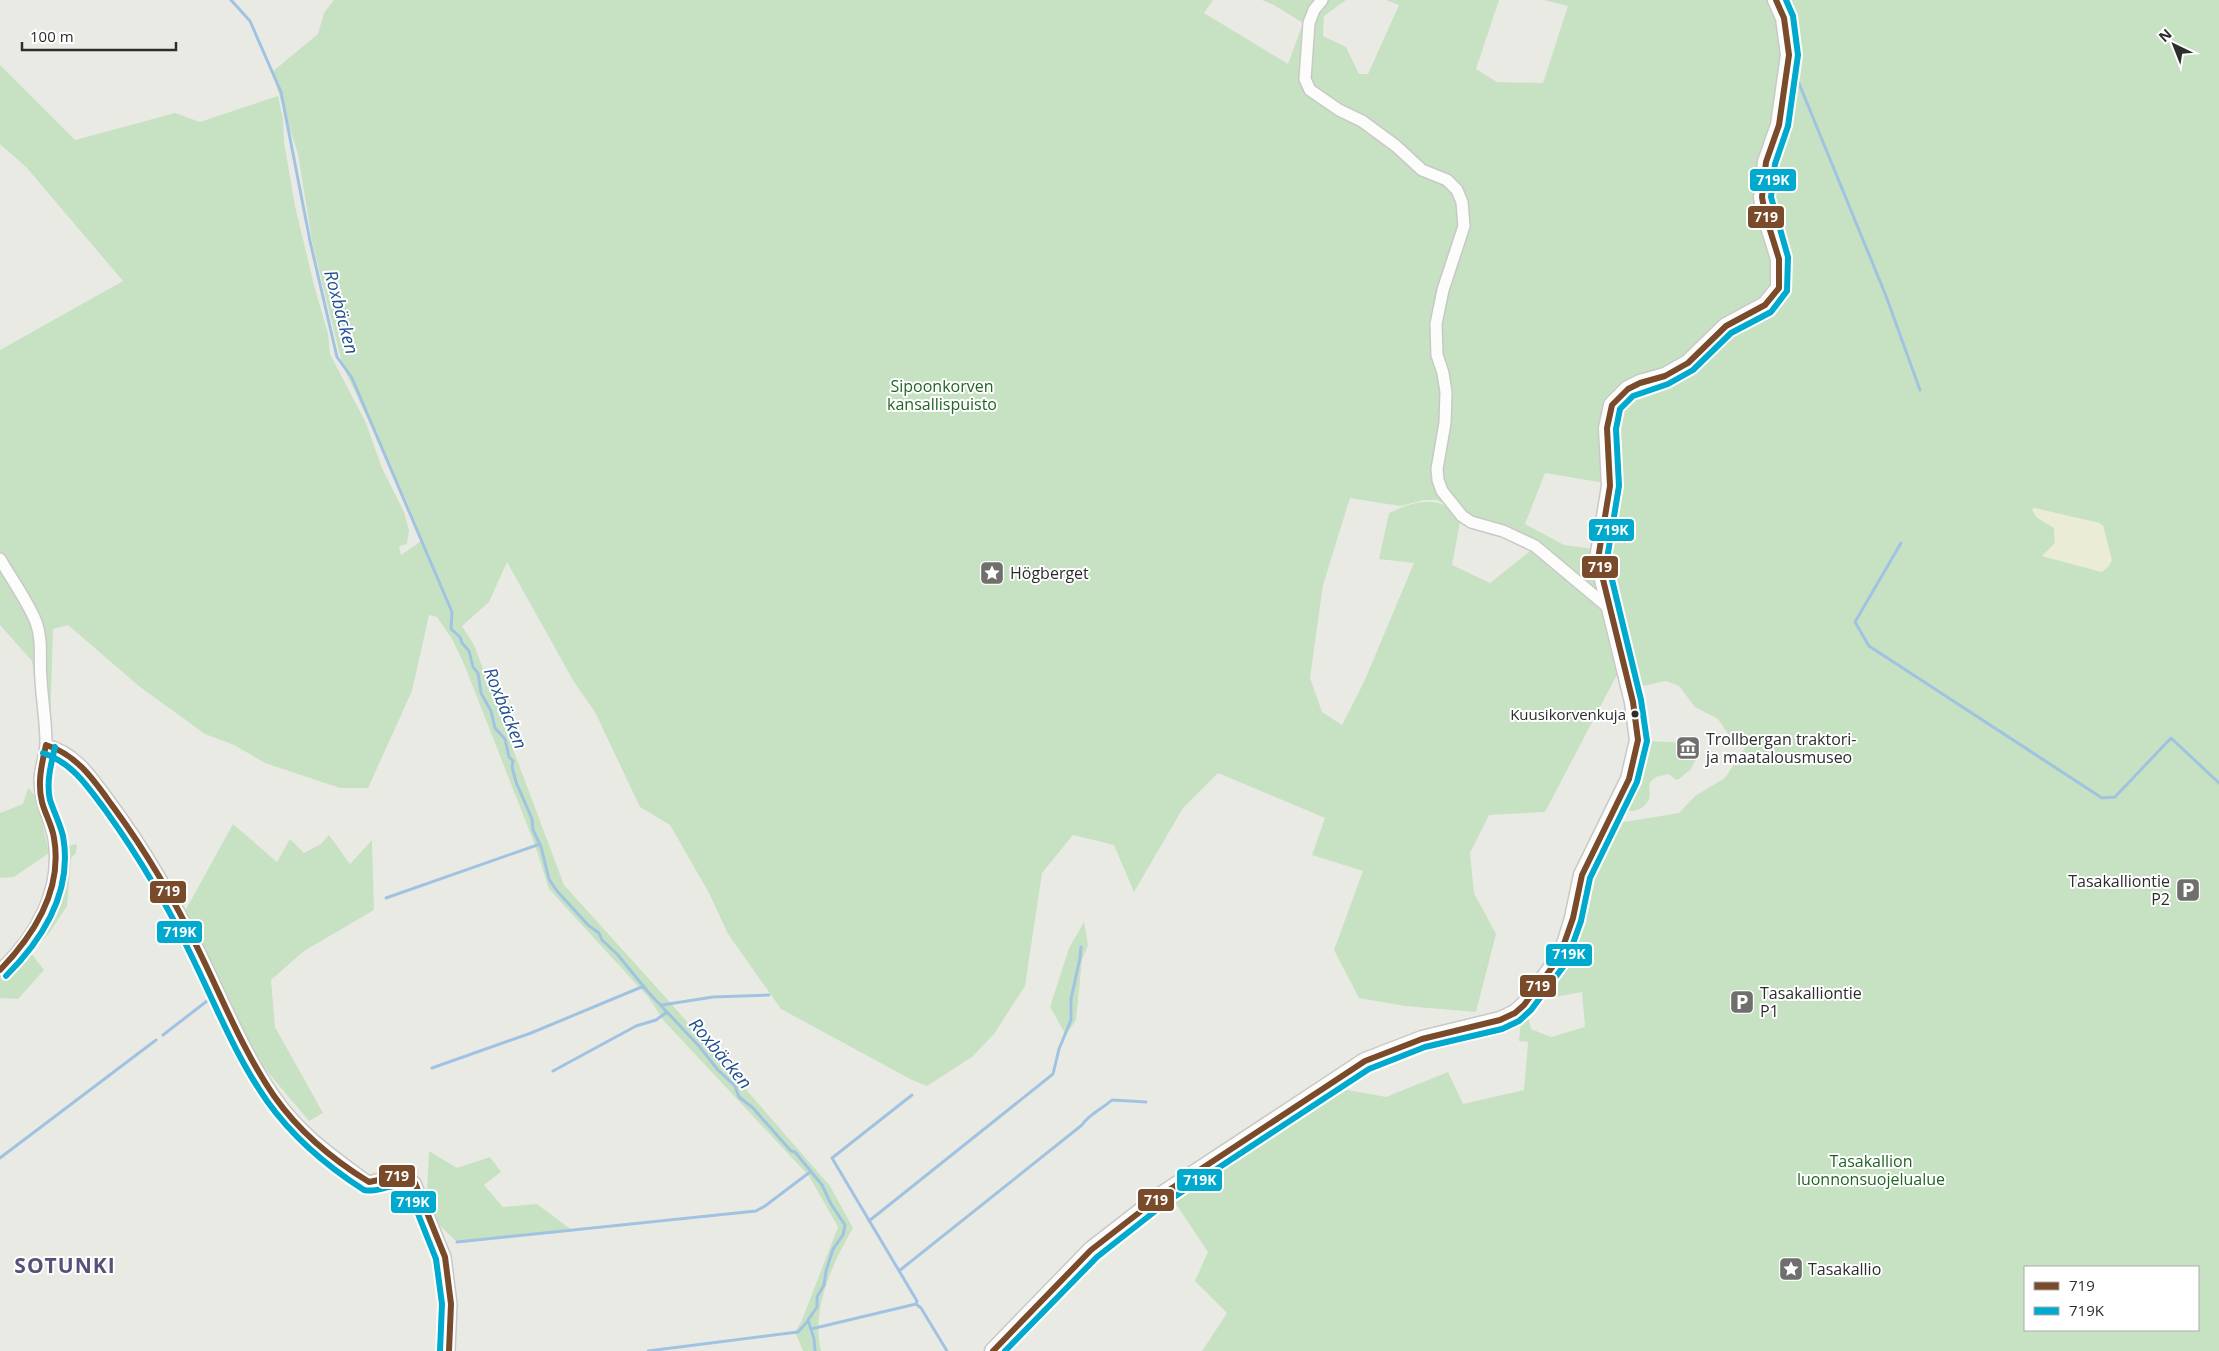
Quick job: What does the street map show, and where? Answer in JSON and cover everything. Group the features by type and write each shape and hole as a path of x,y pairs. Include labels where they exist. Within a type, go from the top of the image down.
{"street":[{"path":"1322,0 1314,10 1309,23 1305,79 1310,90 1339,110 1362,121 1396,146 1422,170 1447,180 1457,190 1462,202 1464,226 1443,290 1436,324 1437,355 1446,392 1444,430 1437,468 1438,480 1442,491 1462,516 1471,522 1503,531 1535,546 1609,608"},
{"path":"993,1351 1091,1250 1114,1230 1163,1194 1365,1061 1386,1051 1422,1039 1500,1020 1514,1013 1524,1005 1559,958 1566,941 1582,875 1629,779 1637,747 1638,726 1598,559 1610,486 1607,428 1612,405 1628,389 1640,383 1665,376 1688,363 1726,326 1765,305 1779,288 1779,259 1765,214 1762,197 1764,171 1779,126 1789,55 1784,18 1776,0"},
{"path":"0,559 30,610 41,641 40,678 46,745 40,779 41,798 53,837 56,860 54,884 48,903 36,926 9,962 0,970"},
{"path":"46,745 57,748 77,760 140,844 190,934 239,1037 275,1097 288,1114 311,1140 364,1179 370,1182 390,1176 404,1176 415,1183 424,1201 446,1264 452,1304 449,1351"}],"green space":[{"name":"Sipoonkorven kansallispuisto","path":"334,0 1213,0 1204,13 1288,64 1303,23 1274,5 1262,0 1346,0 1324,16 1323,36 1346,47 1359,74 1368,74 1399,5 1386,0 1499,0 1476,69 1497,82 1543,83 1568,6 1544,0 1770,0 1778,19 1783,54 1773,124 1760,160 1773,260 1773,285 1768,293 1685,358 1615,392 1605,483 1545,473 1525,524 1564,545 1594,549 1600,598 1536,545 1472,521 1450,505 1436,500 1424,500 1400,506 1350,498 1323,585 1310,678 1322,712 1342,725 1364,682 1414,563 1379,559 1389,513 1417,503 1435,502 1444,505 1461,517 1452,565 1490,583 1535,547 1602,604 1622,665 1545,812 1489,815 1470,853 1474,893 1496,934 1476,1012 1405,1006 1359,998 1334,950 1363,871 1312,855 1325,818 1218,773 1183,808 1134,892 1114,845 1073,835 1042,873 1025,986 994,1034 972,1057 927,1086 912,1080 781,1009 728,934 709,893 670,825 640,807 595,712 574,682 507,562 489,602 462,626 474,645 564,885 668,1000 830,1186 853,1228 838,1256 825,1287 819,1319 821,1351 803,1351 795,1332 802,1320 838,1227 809,1176 664,1021 649,998 549,889 535,845 464,664 452,639 437,617 429,615 412,691 368,788 340,788 265,763 234,745 205,734 140,687 68,625 53,629 50,730 43,732 32,661 0,625 0,350 123,281 26,167 0,144 0,65 75,140 175,113 200,122 278,96 295,206 328,334 330,354 366,423 382,468 404,512 409,530 407,544 399,546 401,555 421,541 409,507 342,364 312,241 298,154 272,72 318,34 324,13"},
{"name":"Tasakallion luonnonsuojelualue","path":"1783,0 2219,0 2219,1351 1202,1351 1227,1313 1195,1281 1208,1252 1170,1195 1337,1088 1386,1097 1448,1072 1463,1104 1524,1090 1528,1042 1519,1041 1521,1018 1528,1015 1531,1029 1551,1037 1585,1027 1582,992 1545,999 1539,993 1591,866 1612,824 1679,813 1695,796 1725,778 1746,746 1728,734 1718,719 1695,707 1679,686 1666,681 1643,686 1634,685 1605,559 1613,429 1618,408 1624,401 1778,301 1768,182 1785,127","holes":["2034,508 2100,523 2102,572 2043,556 2055,543 2054,528"]},
{"path":"1647,741 1688,743 1694,745 1698,753 1687,750 1686,756 1698,755 1691,769 1679,779 1676,780 1669,774 1656,777 1650,782 1650,795 1645,805 1642,808 1627,811 1624,810 1621,804 1643,744"},
{"path":"28,788 36,796 49,853 14,877 0,878 0,813 23,804"},
{"path":"233,824 277,862 290,839 304,853 321,844 329,835 350,864 372,840 374,910 304,951 271,980 275,1027 323,1113 309,1121 255,1057 230,1000 185,911"},
{"path":"77,844 76,853 71,858 67,906 50,932 31,953 44,970 18,999 0,998 0,973 49,912 61,863 62,847"},
{"path":"1084,922 1088,945 1082,960 1076,1020 1066,1035 1050,1007 1069,948"},
{"path":"429,1151 457,1168 490,1157 501,1172 484,1185 503,1207 537,1204 572,1230 457,1242 437,1223 427,1192"}],"sand":[{"path":"2034,508 2103,525 2112,560 2109,566 2102,572 2042,556 2055,543 2054,528 2036,517 2032,510"}],"waterway":[{"name":"Roxbäcken","path":"231,0 250,21 281,92 310,241 337,357 352,378 452,612 451,629 460,637 462,643 469,651 473,667 478,673 481,693 491,711 495,728 505,739 509,757 513,761 512,767 516,782 532,819 533,830 541,847 549,879 557,891 588,925 599,933 602,940 617,954 649,993 699,1046 718,1070 735,1086 739,1097 753,1108 791,1151 795,1152 822,1185 831,1204 845,1225 843,1235 833,1249 824,1285 817,1297 817,1307 808,1320 814,1339 815,1351"},
{"path":"1798,81 1886,296 1920,390"},
{"path":"1901,543 1855,622 1869,646 2102,798 2115,797 2171,738 2219,783"},
{"path":"386,898 540,844"},
{"path":"869,1221 1053,1074 1059,1049 1071,1020 1071,999 1081,947"},
{"path":"432,1068 531,1033 644,986"},
{"path":"662,1005 713,997 769,995"},
{"path":"163,1035 207,1001"},
{"path":"553,1071 636,1026 656,1020 667,1012"},
{"path":"0,1158 156,1040"},
{"path":"811,1329 916,1304 917,1301 832,1158 912,1095"},
{"path":"899,1271 1112,1100 1146,1102"},
{"path":"457,1242 756,1211 810,1172"},
{"path":"916,1304 921,1308 947,1351"},
{"path":"648,1351 798,1332 808,1321"}],"transit line":[{"name":"719","path":"993,1351 1091,1250 1163,1194 1365,1061 1422,1039 1500,1020 1515,1013 1524,1005 1559,958 1573,918 1582,875 1629,779 1638,740 1633,702 1598,559 1610,486 1607,428 1612,405 1628,389 1640,383 1665,376 1688,363 1726,326 1765,305 1779,288 1779,259 1765,214 1762,197 1766,162 1779,125 1789,55 1784,18 1776,0"},
{"name":"719K","path":"1005,1351 1097,1257 1168,1201 1369,1069 1425,1047 1502,1029 1519,1021 1531,1010 1566,963 1581,921 1590,878 1637,782 1647,741 1641,700 1607,559 1619,486 1616,429 1620,409 1633,396 1668,384 1693,370 1731,333 1771,312 1787,291 1788,257 1771,197 1775,164 1788,126 1798,55 1793,16 1786,0"},
{"name":"719","path":"46,745 67,755 85,770 138,842 180,914 253,1061 283,1109 317,1144 369,1182 398,1176 415,1183 445,1257 451,1304 449,1351"},
{"name":"719","path":"0,970 24,942 34,926 50,893 54,875 56,857 54,838 42,802 40,788 46,745"},
{"name":"719K","path":"6,976 43,930 52,913 64,876 63,836 49,794 49,774 55,747"},
{"name":"719K","path":"43,753 54,757 79,777 93,793 130,846 173,919 246,1067 277,1114 311,1150 364,1190 370,1191 391,1186 408,1189 436,1259 442,1304 440,1351"}],"place":[{"name":"Högberget","path":"992,573"},
{"name":"Kuusikorvenkuja","path":"1635,714"},
{"name":"Trollbergan traktori- ja maatalousmuseo","path":"1688,748"},
{"name":"Tasakalliontie P2","path":"2188,890"},
{"name":"Tasakalliontie P1","path":"1742,1002"},
{"name":"Tasakallio","path":"1791,1269"}],"district":[{"name":"SOTUNKI","path":"65,1265"}]}
